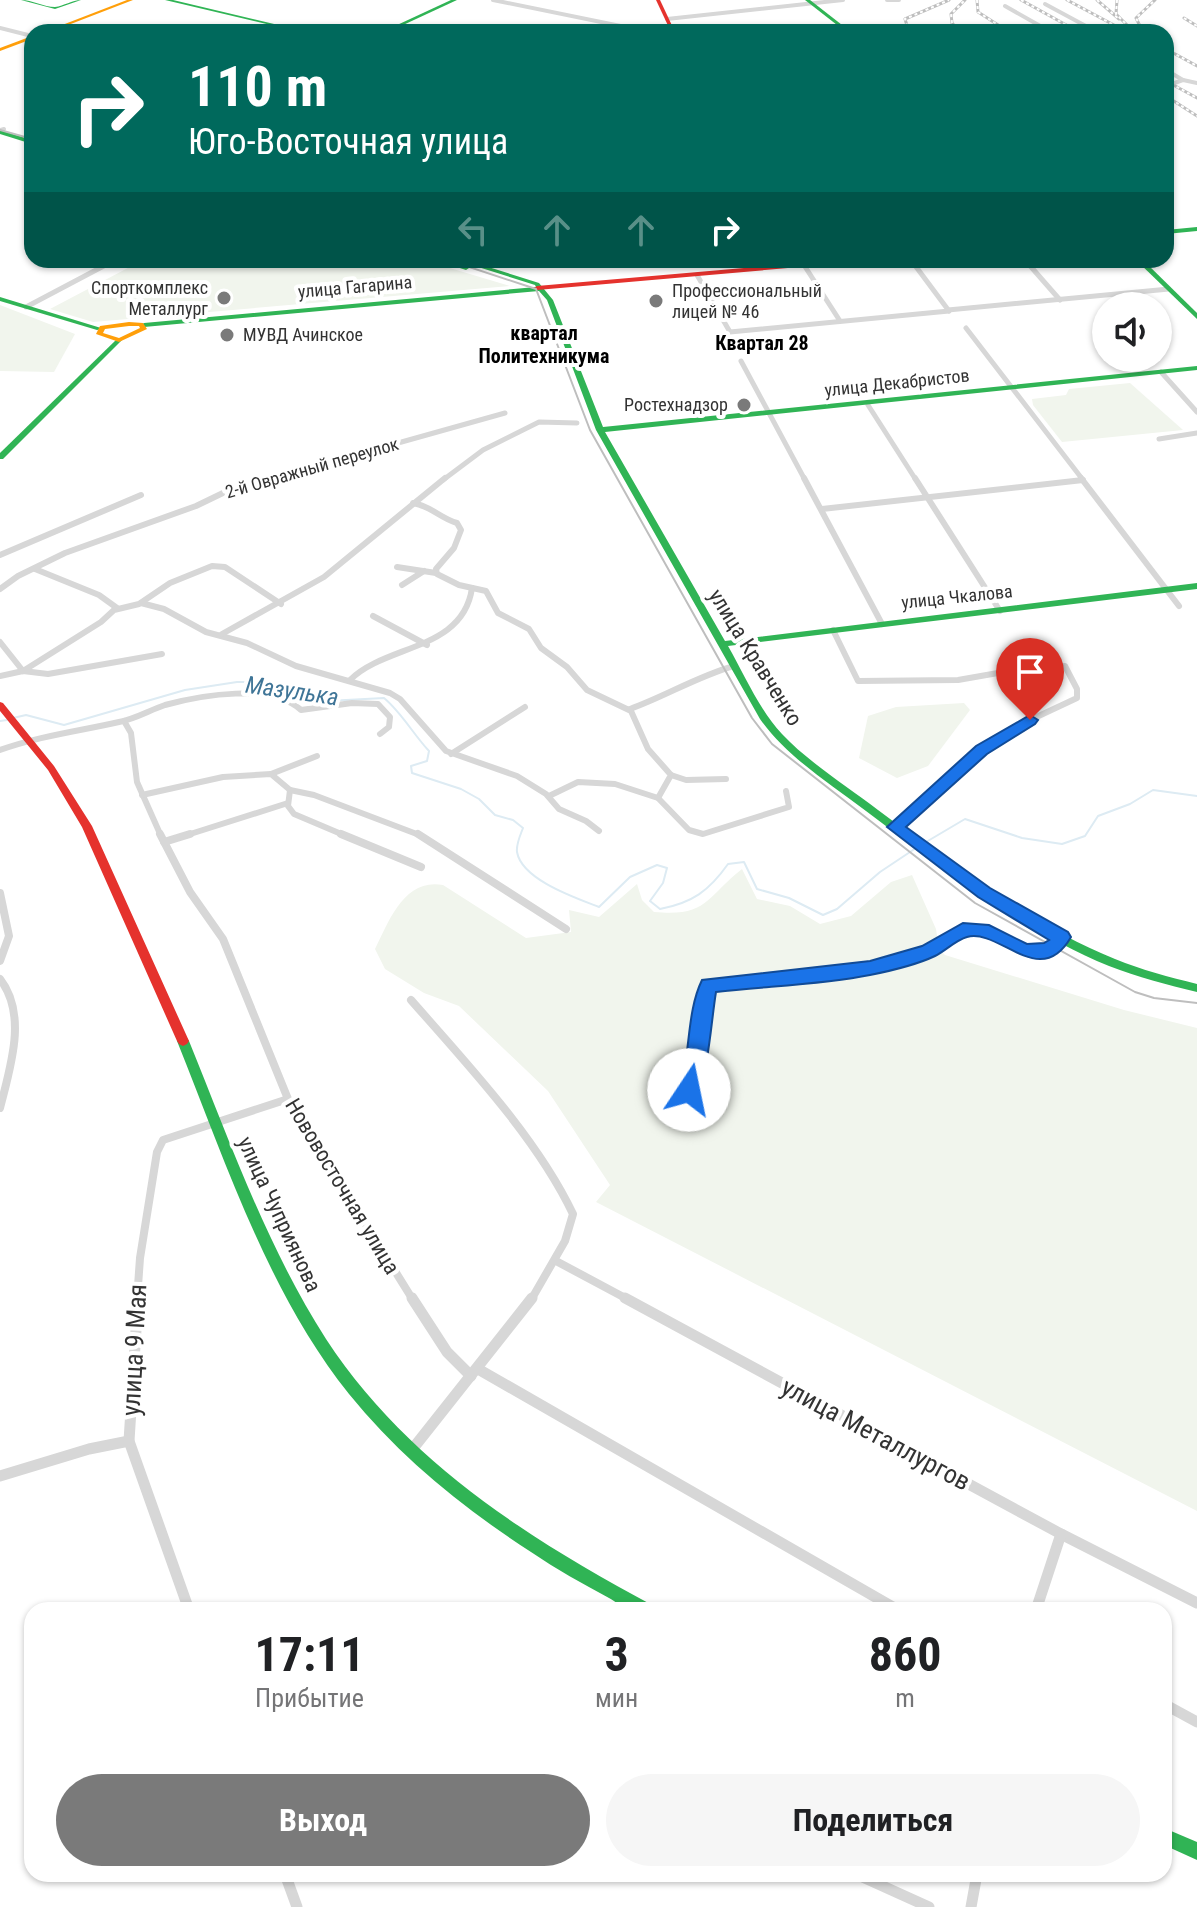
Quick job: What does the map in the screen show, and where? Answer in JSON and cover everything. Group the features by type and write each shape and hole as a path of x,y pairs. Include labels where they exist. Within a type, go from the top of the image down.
{"main road":[{"path":"23,0 55,8 79,0"},
{"path":"67,24 131,0"},
{"path":"167,0 271,24"},
{"path":"402,24 455,0"},
{"path":"659,0 669,24"},
{"path":"809,2 838,24"},
{"path":"0,50 24,40"},
{"path":"1,130 24,136"},
{"path":"1174,231 1197,229"},
{"path":"476,268 532,285"},
{"name":"улица Гагарина","path":"99,329 532,285 772,268"},
{"path":"1147,268 1197,317"},
{"name":"улица Кравченко","path":"532,285 550,300 600,430 734,666 779,737 984,893 1141,977 1197,988"},
{"path":"0,299 99,329 99,334 119,340"},
{"path":"0,457 119,340 141,332 144,325"},
{"name":"улица Декабристов","path":"1172,371 1197,368"},
{"name":"улица Декабристов","path":"600,430 868,405 1161,372"},
{"name":"улица Чкалова","path":"722,644 1197,586"},
{"name":"улица Чуприянова","path":"0,705 75,805 102,857 216,1120 239,1181 294,1296 334,1362 410,1452 437,1476 529,1543 631,1602"},
{"path":"1172,1840 1197,1851"}],"street":[{"path":"493,0 611,24"},
{"path":"667,19 843,0"},
{"path":"887,0 899,0"},
{"path":"1045,4 1082,24"},
{"path":"1005,6 1037,24"},
{"path":"0,28 24,35"},
{"path":"1174,75 1197,83"},
{"path":"1174,83 1183,80"},
{"path":"26,307 100,268"},
{"path":"806,268 840,321"},
{"path":"917,268 949,311"},
{"path":"1032,268 1060,300"},
{"path":"697,275 730,332 1169,289"},
{"path":"966,328 1179,606"},
{"path":"741,361 882,624"},
{"path":"1161,372 1197,412"},
{"path":"868,405 1000,611"},
{"name":"2-й Овражный переулок","path":"0,589 17,577 70,552 194,508 234,489 505,413"},
{"path":"222,634 281,604 324,577 472,457 535,423 577,423"},
{"path":"1159,439 1197,433"},
{"path":"822,509 1083,480"},
{"path":"0,555 141,495"},
{"path":"413,503 433,506 445,519 456,522 460,528 461,534 452,552 436,573"},
{"path":"23,671 117,608 141,603 170,583 216,565 225,567 281,604"},
{"path":"397,567 436,573 455,583 486,591 498,613 529,629 541,648 567,667 587,690 619,707 630,709 661,698 706,674 734,666"},
{"path":"35,569 99,595 117,608"},
{"path":"402,585 424,571"},
{"path":"350,680 359,668 427,645 446,633 469,603 472,588"},
{"path":"141,603 164,609 206,632 222,634 296,666 350,680 400,699 451,754 505,771 549,796 559,809 586,821 599,831"},
{"path":"373,616 427,645"},
{"path":"833,630 858,681 958,680 1015,670 1065,666 1077,689 1077,698 1011,729 981,750 895,827"},
{"path":"0,642 23,671"},
{"path":"0,676 23,671 48,674 162,654"},
{"path":"0,750 27,740 124,721 163,706 201,697 265,694 276,696 301,710 352,703 378,704 390,717 389,727 380,734"},
{"path":"451,754 525,707"},
{"path":"630,709 648,749 671,775 686,780 726,779"},
{"name":"Нововосточная улица","path":"124,721 131,733 134,765 142,795 190,892 223,939 288,1099 447,1352 474,1373 884,1602"},
{"path":"142,795 223,777 271,774 317,756"},
{"path":"271,774 290,790 314,795 421,835 566,929"},
{"path":"658,798 671,775"},
{"path":"549,796 582,782 615,784 658,798 689,830 703,834 789,807 786,791"},
{"path":"290,790 288,803 294,814 421,867"},
{"path":"164,842 288,803"},
{"path":"0,893 10,931 8,947 0,961"},
{"path":"666,1109 679,1107 689,1090 696,1069 697,1044 708,985 870,968 927,951 963,930 983,930 1025,951 1035,952 1048,950 1062,937"},
{"path":"0,979 10,991 14,1012 11,1060 0,1108"},
{"path":"410,1452 474,1373 556,1261 571,1227 573,1214 569,1200 474,1072 411,1000"},
{"path":"216,1120 288,1099"},
{"name":"улица 9 Мая","path":"186,1602 129,1441 140,1258 159,1145 168,1136 216,1120"},
{"name":"улица Металлургов","path":"556,1261 1061,1534 1197,1603"},
{"path":"0,1476 89,1449 129,1441"},
{"path":"1039,1602 1061,1534"},
{"path":"1172,1708 1197,1722"},
{"path":"288,1882 297,1907"},
{"path":"874,1882 929,1907"},
{"path":"971,1907 976,1882"}],"shaded area":[{"name":"Спорткомплекс Металлург","path":"128,268 450,268 510,286 93,322 50,309"},
{"path":"0,305 75,334 54,372 0,371"},
{"path":"1130,383 1183,430 1062,442 1033,405 1032,399 1066,395 1069,389"},
{"path":"964,703 970,710 928,766 897,778 859,758 868,716 896,707"},
{"path":"742,869 757,899 790,906 820,924 851,916 891,882 912,875 936,929 939,949 945,955 1124,1010 1197,1028 1197,1511 596,1202 610,1185 548,1091 459,1006 424,993 385,969 375,949 400,904 418,888 429,885 443,885 526,938 571,932 569,910 599,917 637,884 642,900 654,912 672,913 696,908"}],"waterway":[{"name":"Мазулька","path":"13,718 26,715 64,725 185,690 237,682 250,682 289,696 327,701 384,698 429,751 427,761 411,766 412,773 461,789 479,799 495,815 513,820 523,828 517,852 529,871 551,887 599,907 630,877 657,865 667,868 663,883 650,901 660,909 691,899 707,889 728,864 744,862 757,889 789,898 823,915 837,909 880,872 916,848"},
{"name":"Мазулька","path":"0,721 7,720"},
{"name":"Мазулька","path":"921,845 965,819 1022,838 1062,844 1085,836 1098,816 1130,804 1153,790 1197,796"}],"tram line":[{"path":"0,130 24,137"},
{"path":"472,268 536,289 590,430 752,718 772,744 975,903 1135,992 1154,998 1197,1003"}],"railway":[{"path":"907,24 905,19 949,0"},
{"path":"953,24 951,14 965,0"},
{"path":"977,0 978,12 997,24"},
{"path":"1021,0 1064,24"},
{"path":"1067,0 1112,24"},
{"path":"1097,0 1119,19"},
{"path":"1117,0 1116,14 1126,24"},
{"path":"1139,24 1136,18 1155,0"},
{"path":"1184,18 1197,26"},
{"path":"1174,53 1197,66"},
{"path":"1174,85 1197,98"},
{"path":"1174,101 1197,116"}],"traffic: fast":[{"path":"23,0 55,8 79,0"},
{"path":"167,0 271,24"},
{"path":"402,24 455,0"},
{"path":"807,0 838,24"},
{"path":"0,132 24,140"},
{"path":"1174,231 1197,229"},
{"path":"485,268 537,284 550,300 600,430 765,719 779,737 924,850 1034,924 1113,962 1197,988"},
{"path":"1147,268 1197,317"},
{"path":"144,325 540,289"},
{"path":"0,299 99,329"},
{"path":"0,457 119,340"},
{"path":"600,430 1197,368"},
{"path":"722,644 1197,586"},
{"path":"183,1041 246,1196 281,1271 322,1344 353,1388 388,1428 466,1498 554,1558 632,1602"},
{"path":"1172,1840 1197,1851"}],"traffic: slow":[{"path":"67,24 131,0"},
{"path":"0,50 24,40"},
{"path":"129,324 141,324 144,329 119,340 99,334 102,327 129,324"}],"traffic: jam":[{"path":"658,0 669,24"},
{"path":"537,288 766,268"},
{"path":"0,705 51,768 87,826 183,1041"}],"place":[{"name":"Спорткомплекс Металлург","path":"224,298"},
{"name":"Профессиональный лицей № 46","path":"656,301"},
{"name":"МУВД Ачинское","path":"227,335"},
{"name":"Ростехнадзор","path":"744,405"}],"district":[{"name":"Квартал 28","path":"762,343"},
{"name":"квартал Политехникума","path":"544,344"}],"route":[{"path":"689,1090 696,1069 697,1044 708,985 870,968 912,958 963,930 992,933 1025,951 1048,950 1055,945 1062,937 984,893 895,827 981,750 1030,720"}]}
